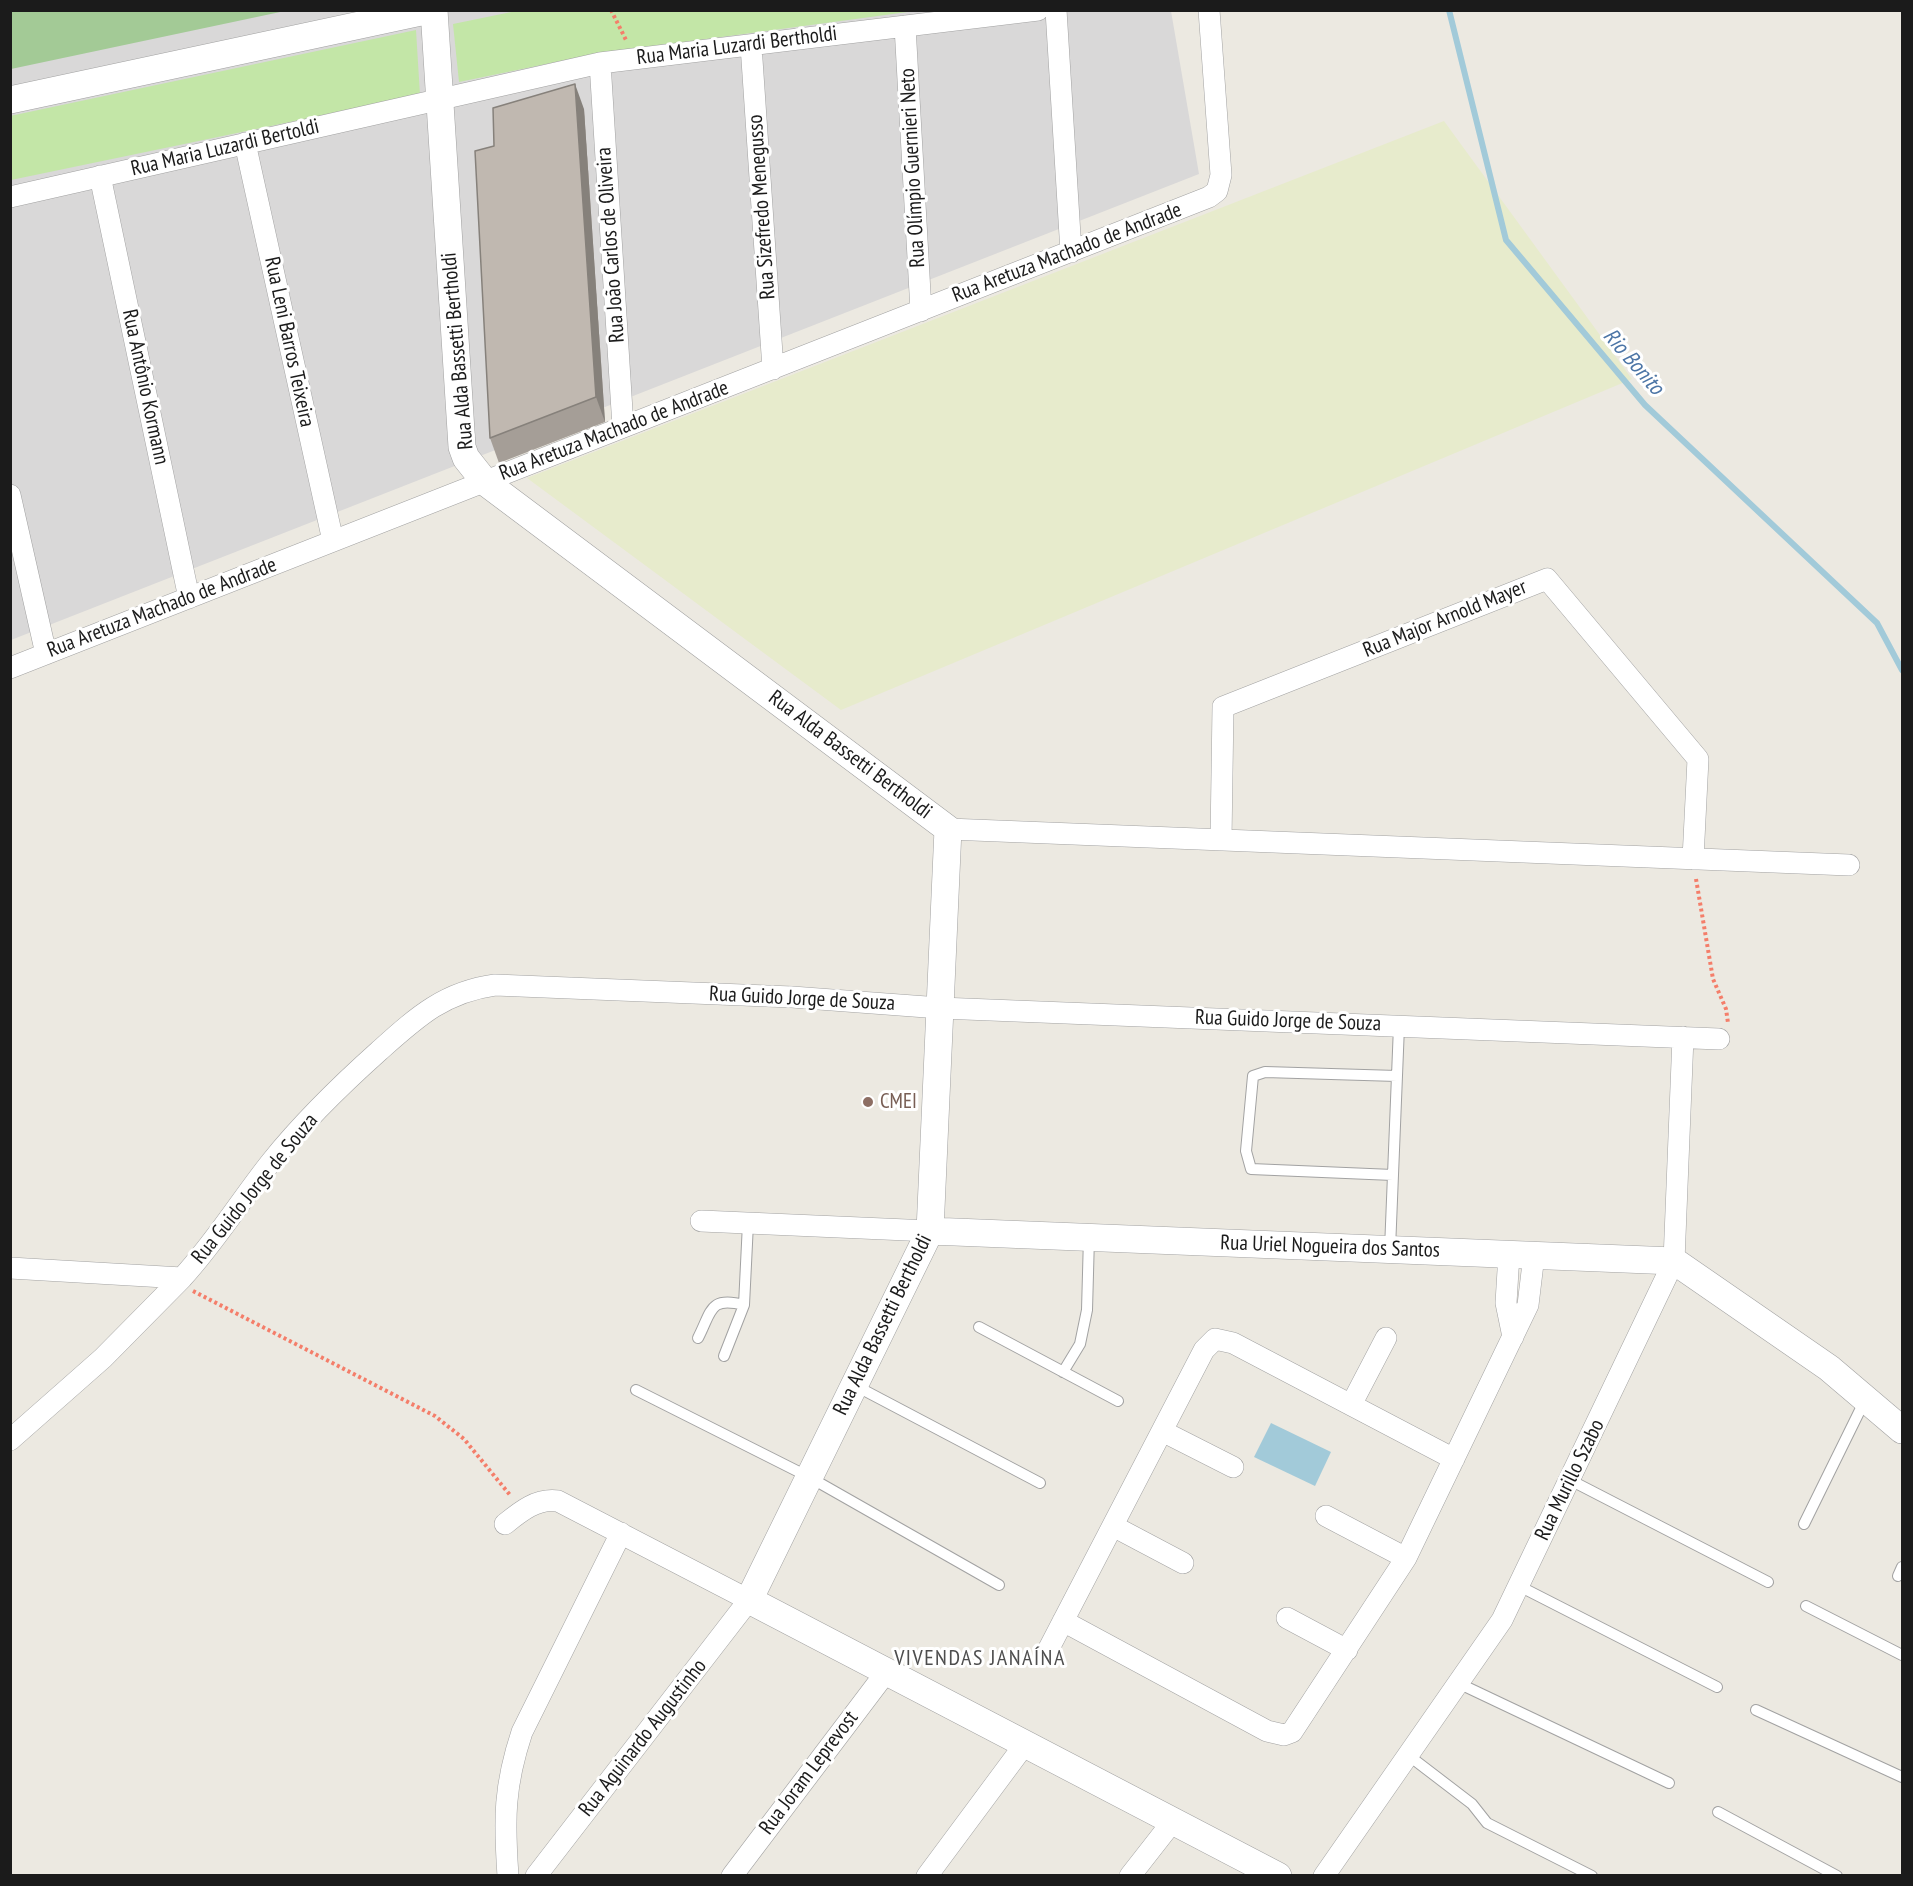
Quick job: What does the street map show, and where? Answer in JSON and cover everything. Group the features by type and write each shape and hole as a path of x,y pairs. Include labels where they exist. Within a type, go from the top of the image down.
{"street":[{"name":"Rua Alda Bassetti Bertholdi","path":"432,10 440,99 462,447 470,464 485,482 948,829 930,1231 749,1600"},
{"path":"10,100 432,10"},
{"name":"Rua Maria Luzardi Bertholdi","path":"440,99 600,63 1038,10"},
{"path":"1056,10 1071,252"},
{"name":"Rua Aretuza Machado de Andrade","path":"10,668 1199,201 1217,191 1221,175 1209,10"},
{"name":"Rua Olímpio Guernieri Neto","path":"905,26 921,310"},
{"name":"Rua Sizefredo Menegusso","path":"751,45 773,369"},
{"name":"Rua João Carlos de Oliveira","path":"600,63 623,428"},
{"name":"Rua Maria Luzardi Bertoldi","path":"10,197 440,99"},
{"name":"Rua Leni Barros Teixeira","path":"245,143 333,541"},
{"name":"Rua Antônio Kormann","path":"100,176 189,598"},
{"path":"10,495 46,654"},
{"name":"Rua Major Arnold Mayer","path":"1221,840 1223,706 1547,579 1698,759 1693,859"},
{"path":"948,829 1849,865"},
{"name":"Rua Guido Jorge de Souza","path":"10,1268 182,1278 219,1236 272,1162 351,1076 407,1026 453,994 470,988 513,985 792,997 940,1008 1719,1039"},
{"name":"Rua Murillo Szabo","path":"1324,1875 1502,1620 1674,1261 1683,1037"},
{"name":"Rua Uriel Nogueira dos Santos","path":"701,1221 1674,1261"},
{"path":"1063,1621 1276,1735 1284,1735 1298,1725 1406,1558 1455,1459 1531,1297 1522,1255"},
{"path":"1674,1261 1829,1368 1902,1430"},
{"path":"10,1440 103,1358 182,1278"},
{"path":"1351,1405 1386,1338"},
{"path":"1046,1654 1204,1350 1215,1339 1233,1343 1455,1459"},
{"path":"1162,1431 1233,1467"},
{"path":"505,1524 522,1510 541,1501 558,1500 1278,1875"},
{"path":"1326,1516 1406,1558"},
{"path":"1113,1526 1183,1563"},
{"path":"508,1875 505,1797 511,1764 522,1731 621,1533"},
{"name":"Rua Aguinardo Augustinho","path":"536,1875 749,1600"},
{"path":"1287,1618 1347,1650"},
{"name":"Rua Joram Leprevost","path":"732,1875 886,1671"},
{"path":"927,1875 1025,1744"},
{"path":"1130,1875 1173,1821"}],"lane":[{"path":"1390,1249 1399,1026"},
{"path":"1393,1175 1251,1169 1246,1151 1253,1076 1265,1072 1397,1076"},
{"path":"724,1356 744,1305 748,1223"},
{"path":"1063,1372 1080,1344 1087,1310 1089,1237"},
{"path":"698,1338 715,1305 723,1301 744,1305"},
{"path":"979,1327 1118,1401"},
{"path":"854,1385 1040,1483"},
{"path":"636,1390 809,1478 999,1585"},
{"path":"1804,1524 1867,1398"},
{"path":"1570,1480 1768,1582"},
{"path":"1519,1586 1717,1687"},
{"path":"1806,1606 1902,1654"},
{"path":"1458,1683 1669,1784"},
{"path":"1756,1710 1902,1777"},
{"path":"1408,1755 1472,1804 1487,1823 1592,1875"},
{"path":"1718,1812 1837,1875"}],"path":[{"path":"611,10 635,58"},
{"path":"1693,859 1713,979 1726,1009 1726,1030 1719,1039"},
{"path":"182,1278 199,1297 435,1416 464,1439 522,1510"}],"shaded area":[{"path":"11,11 1171,11 1199,174 11,640"}],"green space":[{"path":"11,10 285,10 285,11 11,69"},
{"path":"521,10 915,11 595,54 459,82 453,24"},
{"path":"416,30 420,95 11,180 10,116"},
{"path":"1444,121 1632,379 841,710 527,478"}],"water":[{"path":"1271,1423 1331,1452 1315,1486 1254,1457"}],"building":[{"path":"575,84 596,397 490,438 475,151 494,146 493,108"}],"waterway":[{"name":"Rio Bonito","path":"1449,10 1506,240 1645,405 1877,623 1902,670"}],"place":[{"name":"CMEI","path":"868,1102"}],"district":[{"name":"VIVENDAS JANAÍNA","path":"980,1659"}]}
